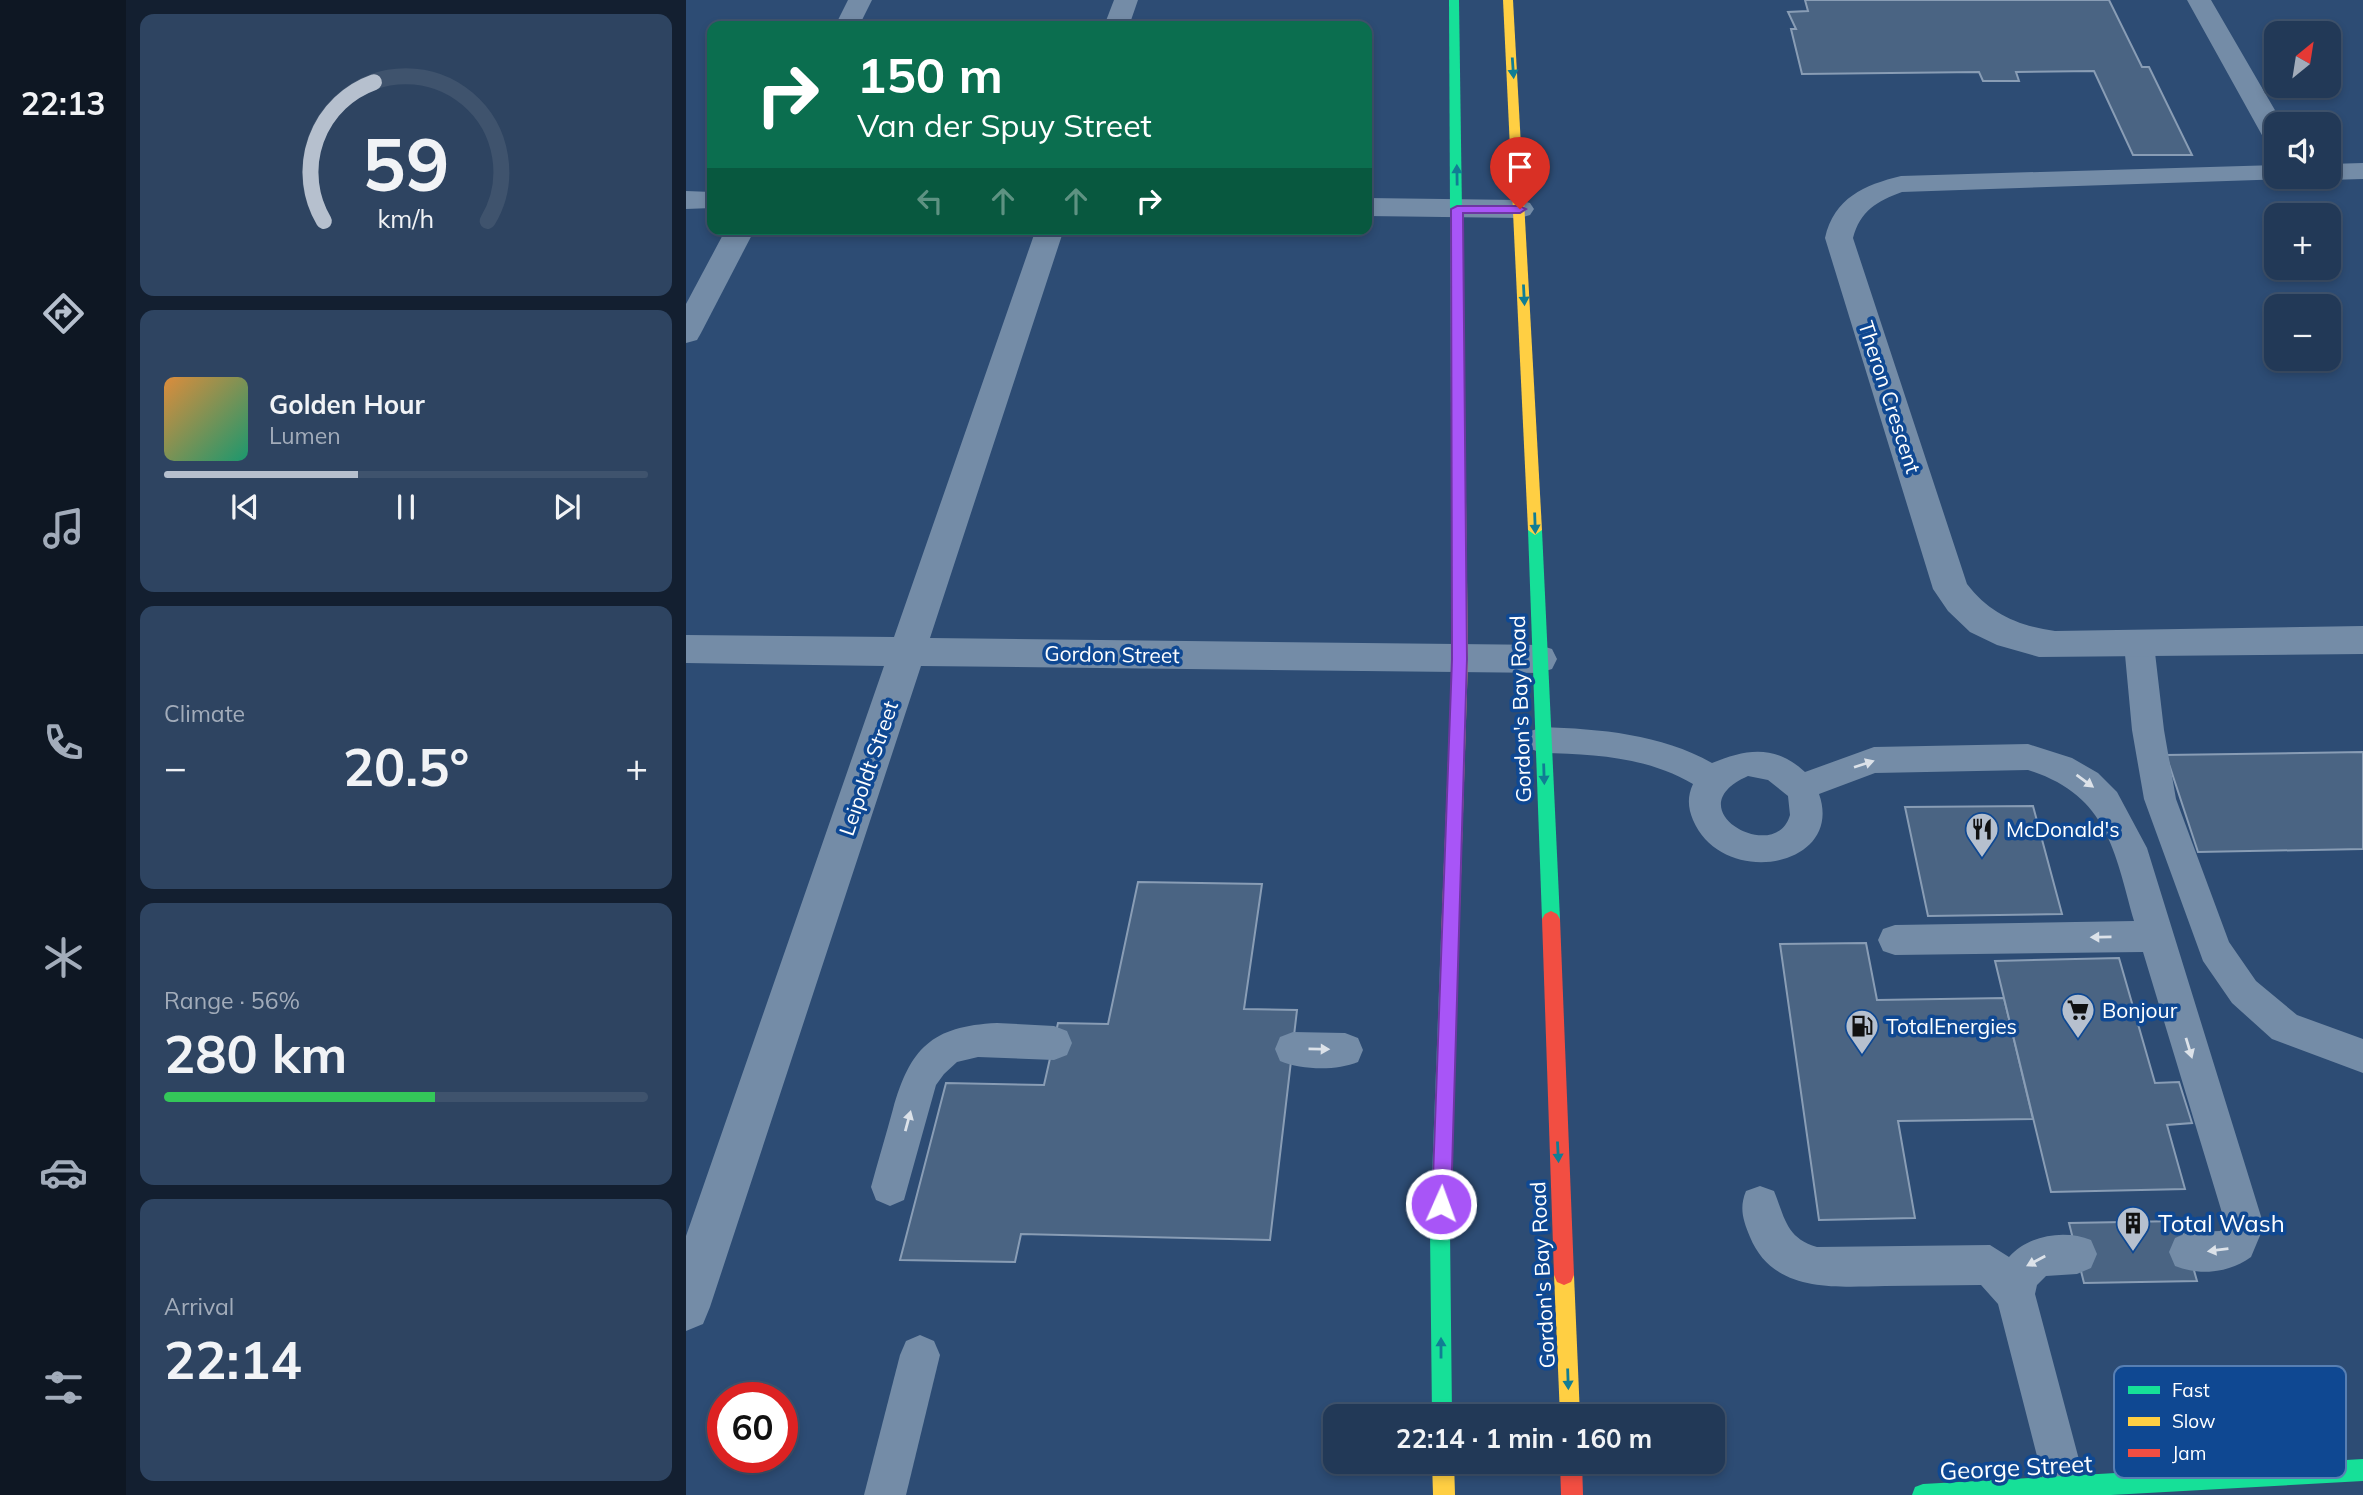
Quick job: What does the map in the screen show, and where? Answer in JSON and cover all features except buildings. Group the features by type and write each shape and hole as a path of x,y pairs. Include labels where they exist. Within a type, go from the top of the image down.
{"main road":[{"path":"1442,1404 1440,1231 1460,659 1454,0"},
{"name":"Gordon's Bay Road","path":"1508,0 1520,209 1570,1404"},
{"name":"George Street","path":"2346,1475 2363,1469"},
{"path":"1443,1474 1444,1495"},
{"path":"1572,1474 1573,1495"},
{"name":"George Street","path":"1923,1495 2065,1486 2320,1484 2337,1478"}],"street":[{"path":"850,21 860,0"},
{"path":"1119,21 1126,0"},
{"path":"2199,0 2264,115"},
{"path":"2341,172 2363,172"},
{"name":"Theron Crescent","path":"2264,173 1901,184 1881,189 1860,201 1846,215 1839,238 1951,589 1962,605 1999,632 2036,643 2363,640"},
{"path":"686,201 707,200"},
{"path":"1372,206 1520,209"},
{"path":"686,333 738,235"},
{"name":"Leipoldt Street","path":"686,1307 1048,235"},
{"name":"Gordon Street","path":"686,649 1539,659"}],"lane":[{"path":"2139,644 2148,730 2160,799 2215,950 2245,992 2285,1027 2363,1056"},
{"path":"1542,740 1606,741 1690,764 1712,779"},
{"path":"1800,787 1874,760 2028,757 2049,761 2085,779 2113,809 2123,827 2245,1226 2239,1242 2232,1248 2224,1251 2189,1252"},
{"path":"1746,763 1766,765 1785,773 1800,787 1808,803 1807,821 1798,836 1783,846 1764,851 1743,848 1724,840 1711,826 1704,810 1705,793 1712,779 1727,768 1746,763"},
{"path":"1895,940 2155,936"},
{"path":"890,1187 920,1078 927,1064 939,1052 954,1044 970,1042 1054,1043"},
{"path":"1293,1049 1345,1050"},
{"path":"1760,1205 1764,1228 1777,1249 1795,1262 1817,1267 1990,1265 2015,1294 2065,1486"},
{"path":"2015,1294 2024,1268 2034,1260 2047,1255 2077,1254"},
{"path":"885,1495 920,1355"}],"traffic: fast":[{"path":"1454,0 1458,422"},
{"path":"1535,530 1551,919"},
{"path":"1442,1404 1440,1231 1450,938"},
{"path":"2346,1471 2363,1470"},
{"path":"1923,1495 2222,1478"}],"traffic: slow":[{"path":"1508,0 1535,530"},
{"path":"1450,938 1460,659 1458,422"},
{"path":"1564,1275 1569,1404"},
{"path":"1443,1474 1444,1495"}],"traffic: jam":[{"path":"1551,919 1564,1275"},
{"path":"1571,1474 1572,1495"}],"place":[{"name":"McDonald's","path":"1982,859"},
{"name":"Bonjour","path":"2078,1040"},
{"name":"TotalEnergies","path":"1862,1056"},
{"name":"Total Wash","path":"2133,1253"}],"route":[{"path":"1441,1204 1460,659 1457,209 1520,209"}]}
